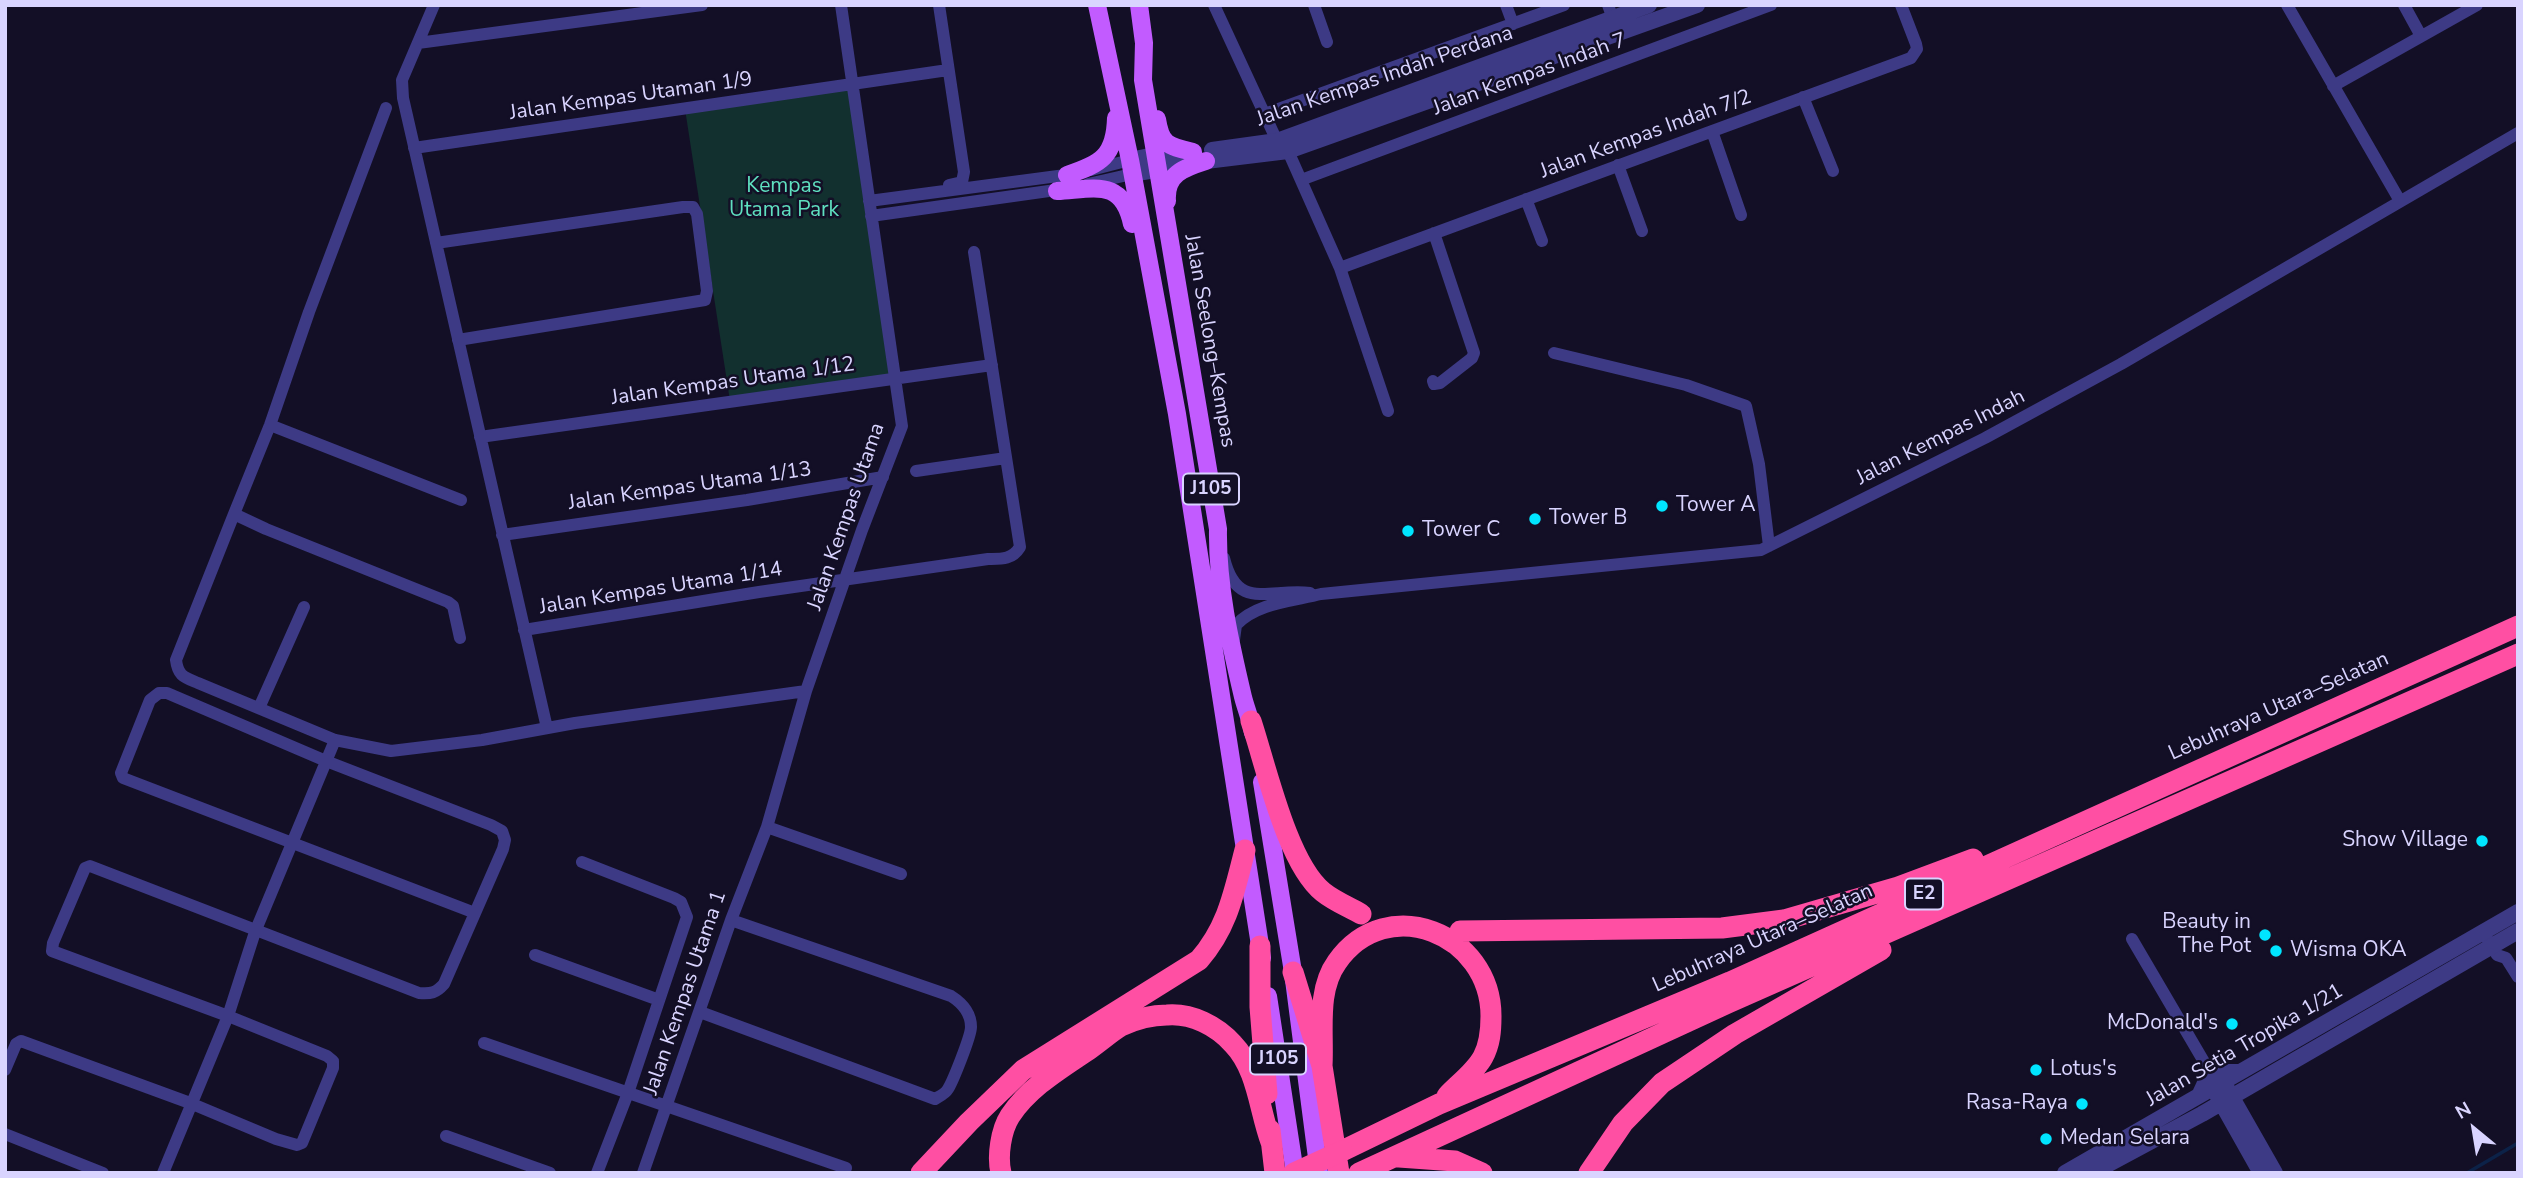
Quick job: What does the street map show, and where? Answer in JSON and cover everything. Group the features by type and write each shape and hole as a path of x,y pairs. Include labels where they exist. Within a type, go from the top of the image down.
{"highway":[{"name":"Lebuhraya Utara–Selatan","path":"1295,1173 1439,1104 1730,982 2518,626"},
{"name":"E2","path":"1359,1173 1728,1003 2518,654"},
{"path":"2448,685 2518,663"},
{"path":"1251,721 1287,831 1305,871 1322,891 1361,914"},
{"path":"1460,931 1722,928 1784,920 1898,887 2119,806"},
{"path":"921,1173 1023,1070 1199,960 1223,928 1245,850"},
{"path":"1589,1173 1623,1123 1662,1083 1735,1034 1961,902"},
{"path":"1322,1066 1322,1010 1328,980 1336,962 1352,946 1374,932 1401,925 1419,926 1449,939 1464,951 1489,988 1491,1001 1491,1036 1482,1059 1439,1104"},
{"path":"1260,946 1259,1007 1275,1173"},
{"path":"1293,972 1322,1066 1339,1173"},
{"path":"1001,1173 1001,1141 1008,1118 1027,1095 1047,1077 1121,1027 1147,1017 1170,1014 1196,1018 1216,1029 1246,1059 1270,1142"},
{"path":"1394,1157 1455,1161 1482,1173"}],"main road":[{"name":"J105","path":"1097,5 1131,167 1177,414 1295,1173"},
{"name":"Jalan Seelong–Kempas","path":"1139,5 1143,80 1218,529 1217,555 1221,589 1244,700 1251,721 1293,972"},
{"path":"1143,43 1159,134 1172,147 1199,156"},
{"path":"1067,176 1092,167 1105,158 1111,148 1115,130 1116,94"},
{"path":"1177,278 1168,187 1175,173 1199,156"},
{"path":"1057,191 1105,190 1122,197 1130,215 1138,252 1152,343 1177,414"},
{"name":"J105","path":"1293,972 1319,1173"}],"street":[{"path":"434,5 402,80 403,98 547,727"},
{"path":"418,43 702,5"},
{"name":"Jalan Kempas Utama","path":"767,827 806,691 902,426 841,5"},
{"path":"916,185 920,189 959,183 964,178 939,5"},
{"path":"1214,5 1265,114 1301,180 1340,268 1388,411"},
{"path":"1314,5 1327,42"},
{"path":"1506,5 1513,24"},
{"path":"1265,114 1563,5"},
{"name":"Jalan Kempas Indah Perdana","path":"1131,167 1282,146 1649,5"},
{"name":"Jalan Kempas Indah Perdana","path":"1614,19 1697,5"},
{"name":"Jalan Kempas Indah 7","path":"1301,180 1771,5"},
{"name":"Jalan Kempas Indah 7/2","path":"1340,268 1911,58 1917,49 1901,5"},
{"path":"2287,5 2400,201"},
{"path":"2404,5 2421,36"},
{"path":"2333,86 2477,5"},
{"name":"Jalan Kempas Utaman 1/9","path":"414,148 948,69"},
{"path":"1803,97 1833,171"},
{"path":"386,108 309,312 270,425 176,660 180,676 335,740 391,751 482,740 547,727 806,691"},
{"path":"1712,131 1741,215"},
{"name":"Jalan Kempas Indah","path":"1321,594 1761,550 1985,439 2120,364 2518,133"},
{"path":"1618,165 1642,231"},
{"path":"869,201 1131,167"},
{"path":"872,216 1057,191 1131,167"},
{"path":"1527,199 1542,241"},
{"path":"436,243 683,207 692,207 697,214 707,291 705,300 458,340"},
{"path":"1433,381 1434,384 1440,383 1472,358 1474,353 1434,233"},
{"path":"916,471 1006,458 974,252"},
{"path":"1554,353 1686,385 1746,406 1759,464 1769,546"},
{"name":"Jalan Kempas Utama 1/12","path":"480,437 992,365"},
{"path":"270,425 461,500"},
{"name":"Jalan Kempas Utama 1/14","path":"524,630 988,559 1007,559 1020,547 1006,458"},
{"name":"Jalan Kempas Utama 1/13","path":"502,534 747,500 883,477"},
{"path":"234,514 449,602 453,606 460,638"},
{"path":"1218,529 1227,571 1238,588 1259,595 1294,591 1321,594"},
{"path":"1234,653 1234,630 1245,617 1273,605 1321,594"},
{"path":"259,708 304,607"},
{"path":"5,1070 19,1041 276,1139 297,1145 302,1143 333,1068 333,1061 327,1056 52,951 51,947 85,868 90,866 255,932 419,993 436,992 444,984 503,849 505,840 502,831 326,761 167,693 159,693 150,700 121,773 123,778 475,913"},
{"path":"163,1173 228,1016 255,932 335,740"},
{"path":"767,827 901,874"},
{"name":"Jalan Kempas Utama 1","path":"643,1173 731,920 767,827"},
{"path":"582,862 674,898 685,909 685,925 628,1093 597,1173"},
{"name":"Jalan Setia Tropika 1/21","path":"2065,1173 2198,1098 2220,1088 2254,1084 2493,936 2518,912"},
{"path":"700,1012 935,1099 948,1089 968,1037 971,1027 966,1008 951,996 731,920"},
{"name":"Jalan Setia Tropika 1/21","path":"2092,1173 2202,1114 2230,1073 2244,1070 2493,936 2518,931"},
{"path":"2493,936 2507,948 2506,958 2518,977"},
{"path":"2132,939 2220,1088 2261,1173"},
{"path":"535,956 659,1000"},
{"path":"484,1043 846,1168"},
{"path":"2238,1123 2254,1084"},
{"path":"2202,1114 2221,1116 2238,1123 2275,1173"},
{"path":"5,1134 103,1173"},
{"path":"446,1136 550,1173"}],"green space":[{"name":"Kempas Utama Park","path":"852,84 895,379 730,401 685,109"}],"waterway":[{"path":"2467,1173 2518,1143"}],"place":[{"name":"Tower A","path":"1662,506"},
{"name":"Tower B","path":"1535,519"},
{"name":"Tower C","path":"1408,531"},
{"name":"Show Village","path":"2482,841"},
{"name":"Beauty in The Pot","path":"2265,935"},
{"name":"Wisma OKA","path":"2276,951"},
{"name":"McDonald's","path":"2232,1024"},
{"name":"Lotus's","path":"2036,1070"},
{"name":"Rasa-Raya","path":"2082,1104"},
{"name":"Medan Selara","path":"2046,1139"}]}
